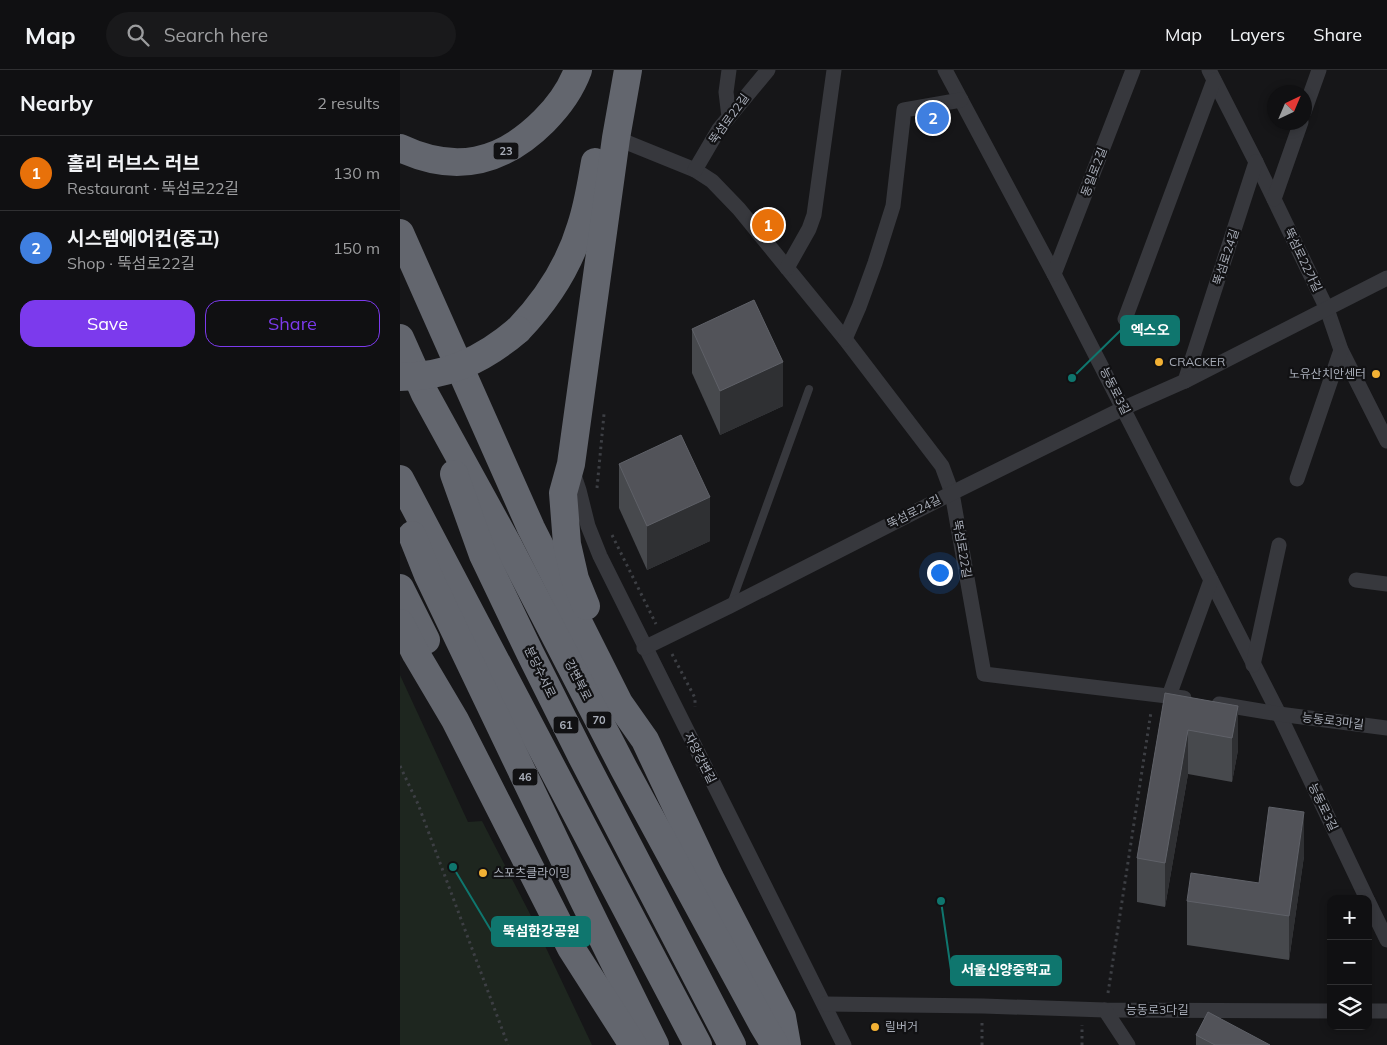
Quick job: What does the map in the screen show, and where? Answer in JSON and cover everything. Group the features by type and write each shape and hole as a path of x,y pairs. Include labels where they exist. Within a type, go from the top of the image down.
{"highway":[{"name":"23","path":"400,148 433,160 451,163 470,162 488,158 505,151 535,130 550,114 565,95 578,70"},
{"path":"400,377 436,374 460,367 481,357 502,344 518,330 547,297 561,274 581,226 589,198 612,70"},
{"path":"628,70 616,138 571,464 563,493 567,544 575,579 603,649 710,878 782,1017 788,1045"},
{"path":"400,233 531,528 619,703 644,740"},
{"name":"강변북로","path":"400,338 425,394 507,543 629,778 775,1045"},
{"name":"분당수서로","path":"425,394 483,554 582,757 732,1045"},
{"name":"61","path":"400,479 698,1045"},
{"name":"46","path":"400,506 432,584 655,1045"},
{"path":"400,588 429,646 455,720"},
{"path":"400,623 455,720 570,948 615,1045"},
{"path":"570,948 633,1045"}],"street":[{"path":"728,117 726,92 729,70"},
{"name":"뚝섬로22길","path":"695,170 719,129 768,70"},
{"path":"787,268 814,215 834,70"},
{"name":"능동로3길","path":"945,70 1124,408 1279,714 1366,895"},
{"name":"동일로2길","path":"1054,274 1133,70"},
{"path":"1312,90 1319,70"},
{"name":"뚝섬로22가길","path":"1211,75 1256,162 1327,309 1340,350 1387,441"},
{"name":"뚝섬로22가길","path":"1125,319 1211,75"},
{"path":"845,339 875,263 893,206 904,110 961,100"},
{"path":"1274,199 1298,130"},
{"name":"뚝섬로22길","path":"616,138 695,170 712,181 739,209 845,339 942,466 952,493 984,674 1169,696"},
{"name":"뚝섬로24길","path":"1185,381 1256,162"},
{"name":"뚝섬로24길","path":"644,648 1124,408 1185,381 1387,278"},
{"path":"1297,480 1340,350"},
{"name":"자양강변길","path":"571,464 588,526 600,556 644,648 844,1045"},
{"path":"1253,665 1279,546"},
{"path":"1211,580 1169,696 1279,714"},
{"path":"1356,580 1387,584"},
{"name":"능동로3마길","path":"1279,714 1387,728"},
{"name":"능동로3길","path":"1372,908 1387,940"},
{"name":"능동로3다길","path":"825,1004 1105,1010 1327,1010"},
{"path":"1105,1010 1128,1045"},
{"path":"1372,1011 1387,1011"}],"lane":[{"path":"730,606 809,389"}],"path":[{"path":"597,494 604,413"},
{"path":"609,529 695,698 694,714"},
{"path":"1105,1010 1151,712"},
{"path":"400,766 418,804 508,1045"},
{"path":"982,1045 983,1006"}],"shaded area":[{"path":"400,675 468,822 482,821 529,912 592,1045 400,1045"}],"building":[{"path":"754,300 783,362 720,391 692,329"},
{"path":"681,435 710,497 647,526 619,464"},
{"path":"1165,693 1238,706 1232,738 1188,730 1165,863 1137,858"},
{"path":"1269,807 1304,812 1289,916 1187,901 1191,873 1259,883"},
{"path":"1208,1012 1270,1045 1215,1045 1196,1035"}],"place":[{"name":"시스템에어컨(중고)","path":"933,118"},
{"name":"홀리 러브스 러브","path":"768,225"},
{"name":"CRACKER","path":"1159,362"},
{"name":"노유산치안센터","path":"1376,374"},
{"name":"엑스오","path":"1072,378"},
{"name":"뚝섬한강공원","path":"453,867"},
{"name":"스포츠클라이밍","path":"483,873"},
{"name":"서울신양중학교","path":"941,901"},
{"name":"릴버거","path":"875,1027"}]}
